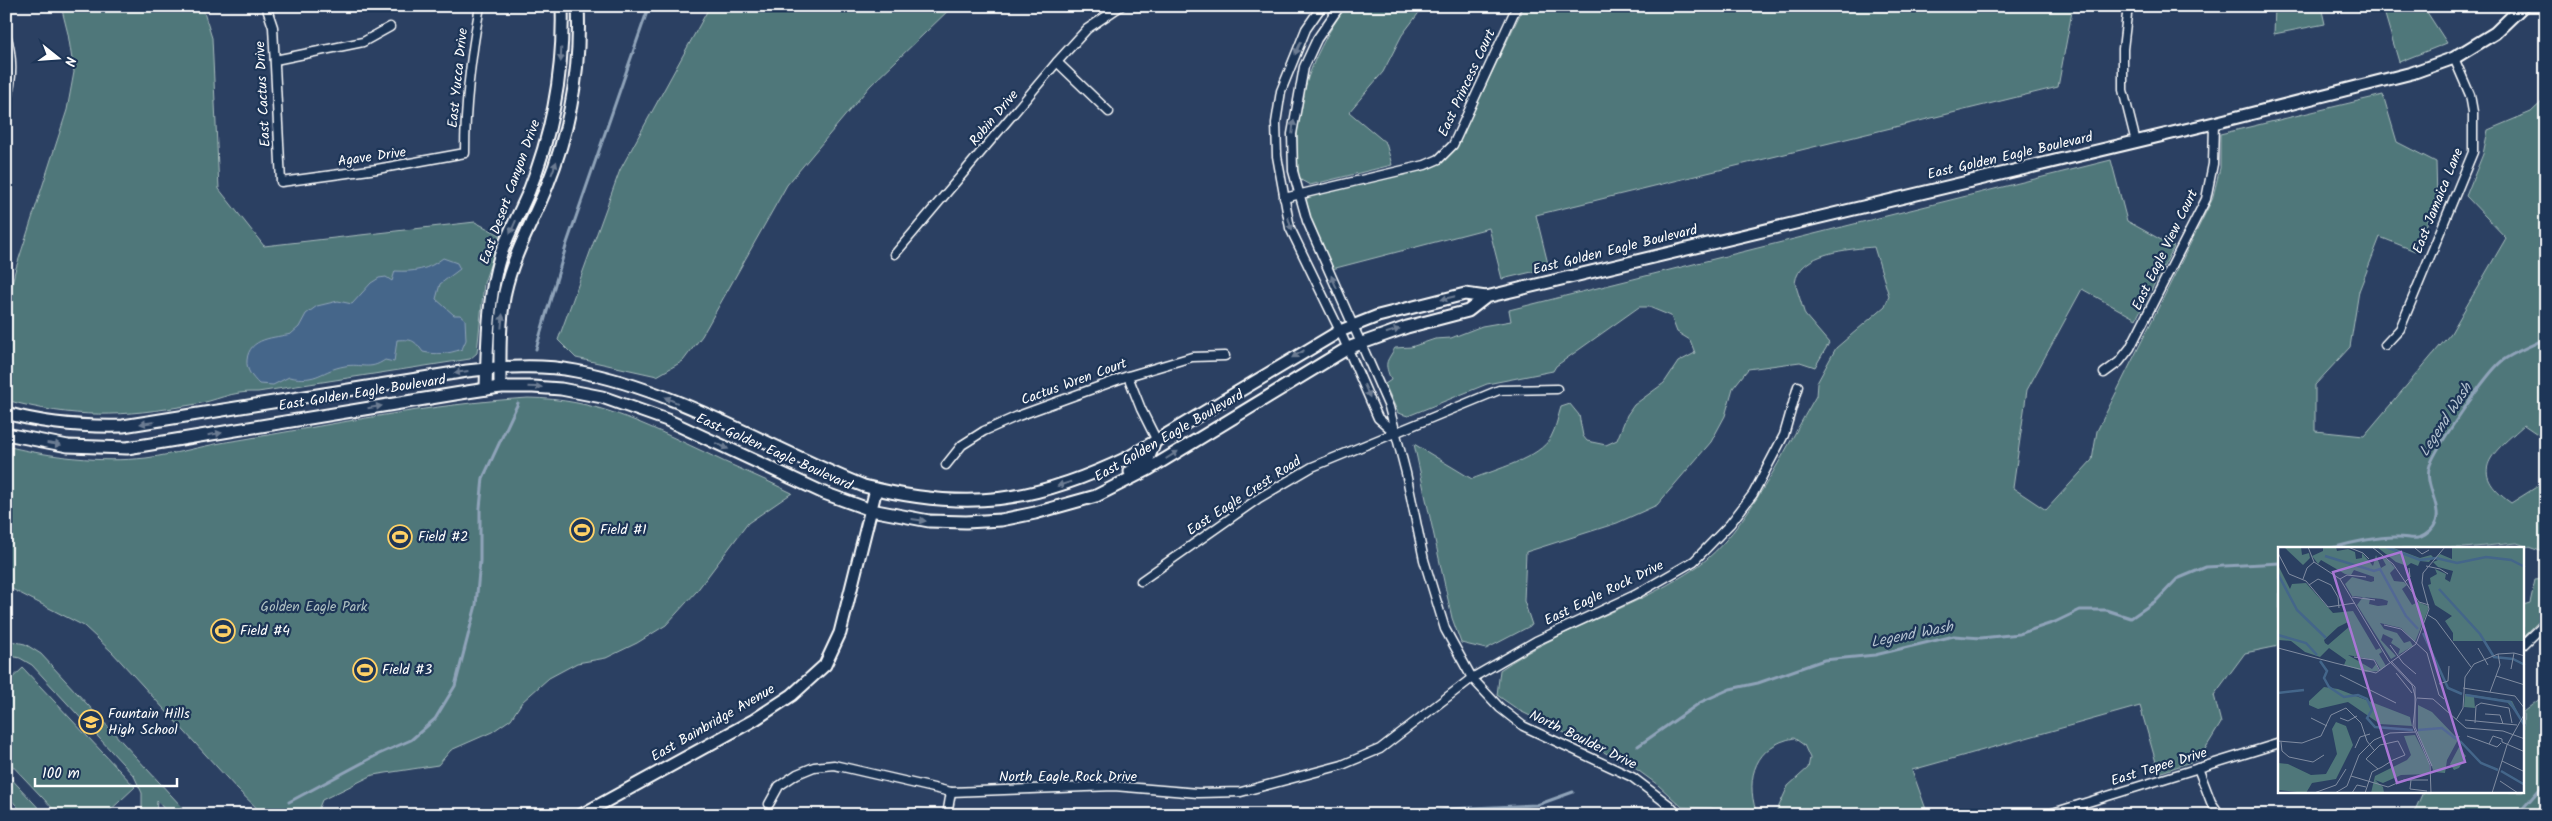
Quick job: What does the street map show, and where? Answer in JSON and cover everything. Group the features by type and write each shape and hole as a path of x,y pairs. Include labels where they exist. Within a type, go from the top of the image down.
{"street":[{"name":"East Cactus Drive","path":"266,6 273,26 282,182"},
{"name":"East Yucca Drive","path":"465,153 469,72 480,6"},
{"name":"East Desert Canyon Drive","path":"486,389 486,369 495,274 500,256 540,161 556,104 561,72 562,6"},
{"name":"East Desert Canyon Drive","path":"500,387 503,308 510,274 548,183 566,130 575,85 578,6"},
{"name":"Robin Drive","path":"895,254 1087,29 1121,6"},
{"name":"North Boulder Drive","path":"1322,6 1306,29 1282,91 1276,122 1277,156 1284,198 1290,228 1348,348 1378,418 1394,432"},
{"name":"North Boulder Drive","path":"1340,6 1317,39 1307,58 1298,91 1292,143 1294,171 1307,221 1388,407 1406,473 1424,560 1445,628 1472,678 1500,708 1523,726 1632,777 1669,805 1678,815"},
{"name":"East Princess Court","path":"1284,198 1425,165 1440,159 1452,145 1517,6"},
{"path":"2128,6 2123,49 2123,90 2136,142"},
{"name":"East Golden Eagle Boulevard","path":"6,413 88,427 123,426 486,369 517,366 574,370 636,386 813,465 876,489 942,501 996,499 1032,494 1097,472 1129,457 1156,439 1340,331 1378,316 1465,294 1486,297 2136,142 2412,73 2454,58 2495,33 2522,6"},
{"path":"275,60 363,42 390,28"},
{"path":"6,34 10,47 12,84 6,102"},
{"name":"East Jamaica Lane","path":"2385,345 2400,329 2473,152 2475,136 2470,95 2454,58"},
{"path":"1057,62 1109,112"},
{"name":"East Eagle View Court","path":"2104,373 2119,362 2130,348 2206,199 2213,164 2214,123"},
{"name":"Agave Drive","path":"282,182 377,170 465,153"},
{"name":"East Golden Eagle Boulevard","path":"6,434 68,446 127,448 500,387 561,389 633,406 824,493 871,510 929,521 966,522 1035,514 1096,496 1149,469 1348,348 1406,327 1468,311 1486,297"},
{"name":"Cactus Wren Court","path":"946,465 962,445 984,431 1018,416 1128,376 1192,357 1225,356"},
{"path":"1096,496 1148,459 1156,439 1141,409 1128,376"},
{"name":"East Eagle Rock Drive","path":"1380,749 1472,678 1536,641 1635,595 1694,561 1730,524 1752,494 1784,435 1798,386"},
{"name":"East Eagle Crest Road","path":"1141,581 1266,493 1312,467 1499,390 1557,389"},
{"name":"East Bainbridge Avenue","path":"581,815 754,720 792,695 825,664 840,633 876,489"},
{"path":"2524,643 2546,623"},
{"name":"East Tepee Drive","path":"2046,815 2278,744"},
{"name":"North Eagle Rock Drive","path":"769,804 779,786 796,774 814,768 834,765 951,792 1114,786 1198,793 1241,792 1342,765 1380,749"},
{"path":"2198,768 2211,802 2220,815"},
{"path":"947,815 951,792"}],"green space":[{"path":"61,6 202,6 212,38 219,189 264,246 475,222 500,235 484,283 477,353 470,359 258,392 239,393 200,403 143,412 120,414 77,413 6,400 6,309 15,271 67,110 74,72"},
{"path":"710,6 953,6 870,86 787,185 702,336 683,361 657,376 576,358 558,340 620,170"},
{"path":"1346,6 1424,6 1402,35 1383,72 1349,112 1386,143 1392,165 1310,185 1299,179 1297,131 1300,109 1312,67 1321,46"},
{"path":"1524,6 1894,6 1902,9 1915,6 2073,6 2058,87 1536,215 1549,268 1502,279 1489,228 1332,269 1308,212 1306,203 1308,198 1434,166 1449,156 1458,143"},
{"path":"2275,6 2321,6 2325,24 2274,34"},
{"path":"2389,6 2423,6 2447,43 2399,62 2383,8"},
{"path":"2383,95 2397,142 2436,162 2437,201 2415,251 2380,237 2359,291 2350,347 2315,385 2315,431 2364,436 2451,333 2506,238 2466,196 2483,154 2488,130 2531,112 2546,98 2546,440 2524,425 2494,454 2489,462 2487,472 2497,492 2511,503 2538,486 2546,491 2546,553 2517,543 2475,547 2278,547 2278,646 2245,653 2214,695 2221,723 2199,759 2159,773 2140,706 1912,770 1928,815 1775,815 1788,786 1808,768 1810,758 1804,745 1794,738 1770,748 1762,755 1757,764 1752,786 1756,811 1753,815 1732,815 1711,808 1682,807 1658,785 1632,766 1520,711 1497,695 1500,670 1548,642 1674,581 1698,566 1716,551 1749,511 1764,487 1816,396 1817,383 1836,348 1885,306 1889,296 1874,247 1827,254 1806,265 1799,273 1795,283 1805,315 1829,343 1815,367 1800,362 1748,369 1733,388 1725,416 1711,442 1657,505 1617,523 1526,552 1524,601 1532,625 1486,649 1461,643 1452,618 1414,444 1472,479 1516,462 1537,451 1551,437 1561,407 1570,404 1579,415 1583,436 1587,441 1606,445 1617,440 1627,415 1634,405 1664,383 1678,362 1695,353 1690,340 1677,332 1671,316 1649,307 1639,307 1556,366 1553,371 1487,384 1408,416 1398,413 1385,384 1391,380 1387,370 1387,363 1395,348 1411,347 1435,339 1451,338 1482,326 1511,321 1509,310 2111,160 2127,221 2174,247 2136,319 2082,289 2027,390 2013,488 2046,510 2092,460 2097,431 2212,200 2220,168 2220,134"},
{"name":"Golden Eagle Park","path":"528,398 553,399 576,403 618,414 792,493 748,523 696,592 666,625 637,643 606,658 577,663 549,678 522,702 511,719 492,732 451,750 438,765 373,775 322,800 316,815 264,815 237,789 112,652 84,626 6,586 6,446 76,458 111,460 146,458 383,415 455,405"},
{"path":"2546,579 2546,614 2524,636 2524,605 2530,603 2535,580"},
{"path":"6,640 25,644 41,654 182,807 174,815 170,815 157,801 156,815 142,815 142,793 134,776 32,665 20,658 6,655"},
{"path":"23,668 135,787 105,815 59,815 6,759 6,684"},
{"path":"2546,694 2546,810 2542,815 2413,815 2422,794 2524,794 2524,711"},
{"path":"6,773 45,815 25,815 6,794"}],"water":[{"path":"443,258 457,263 460,269 440,284 436,299 454,315 460,315 465,319 466,340 462,349 442,354 428,353 423,352 413,341 397,340 394,362 385,360 370,366 345,366 313,377 289,377 273,385 259,384 250,373 247,367 247,360 252,347 264,340 291,334 299,327 306,314 317,306 338,301 352,304 371,283 379,278 386,277 392,281 395,271 420,269 432,265"}],"waterway":[{"path":"536,349 567,243 649,6"},
{"name":"Legend Wash","path":"2336,547 2383,538 2419,538 2433,528 2437,519 2437,511 2428,474 2434,456 2474,395 2495,368 2507,358 2546,338"},
{"path":"289,802 379,754 411,740 435,719 455,686 476,605 480,561 480,508 483,478 518,403"},
{"name":"Legend Wash","path":"1638,746 1701,702 1730,689 1758,683 1824,660 1875,655 1954,636 1981,638 2019,634 2055,622 2080,610 2106,610 2131,618 2157,600 2177,579 2206,567 2278,563"},
{"path":"2517,815 2546,782"},
{"name":"Legend Wash","path":"1416,815 1449,809 1537,805 1573,792"}],"place":[{"name":"Field #1","path":"582,530"},
{"name":"Field #2","path":"400,537"},
{"name":"Field #4","path":"223,631"},
{"name":"Field #3","path":"365,670"},
{"name":"Fountain Hills High School","path":"91,722"}]}
